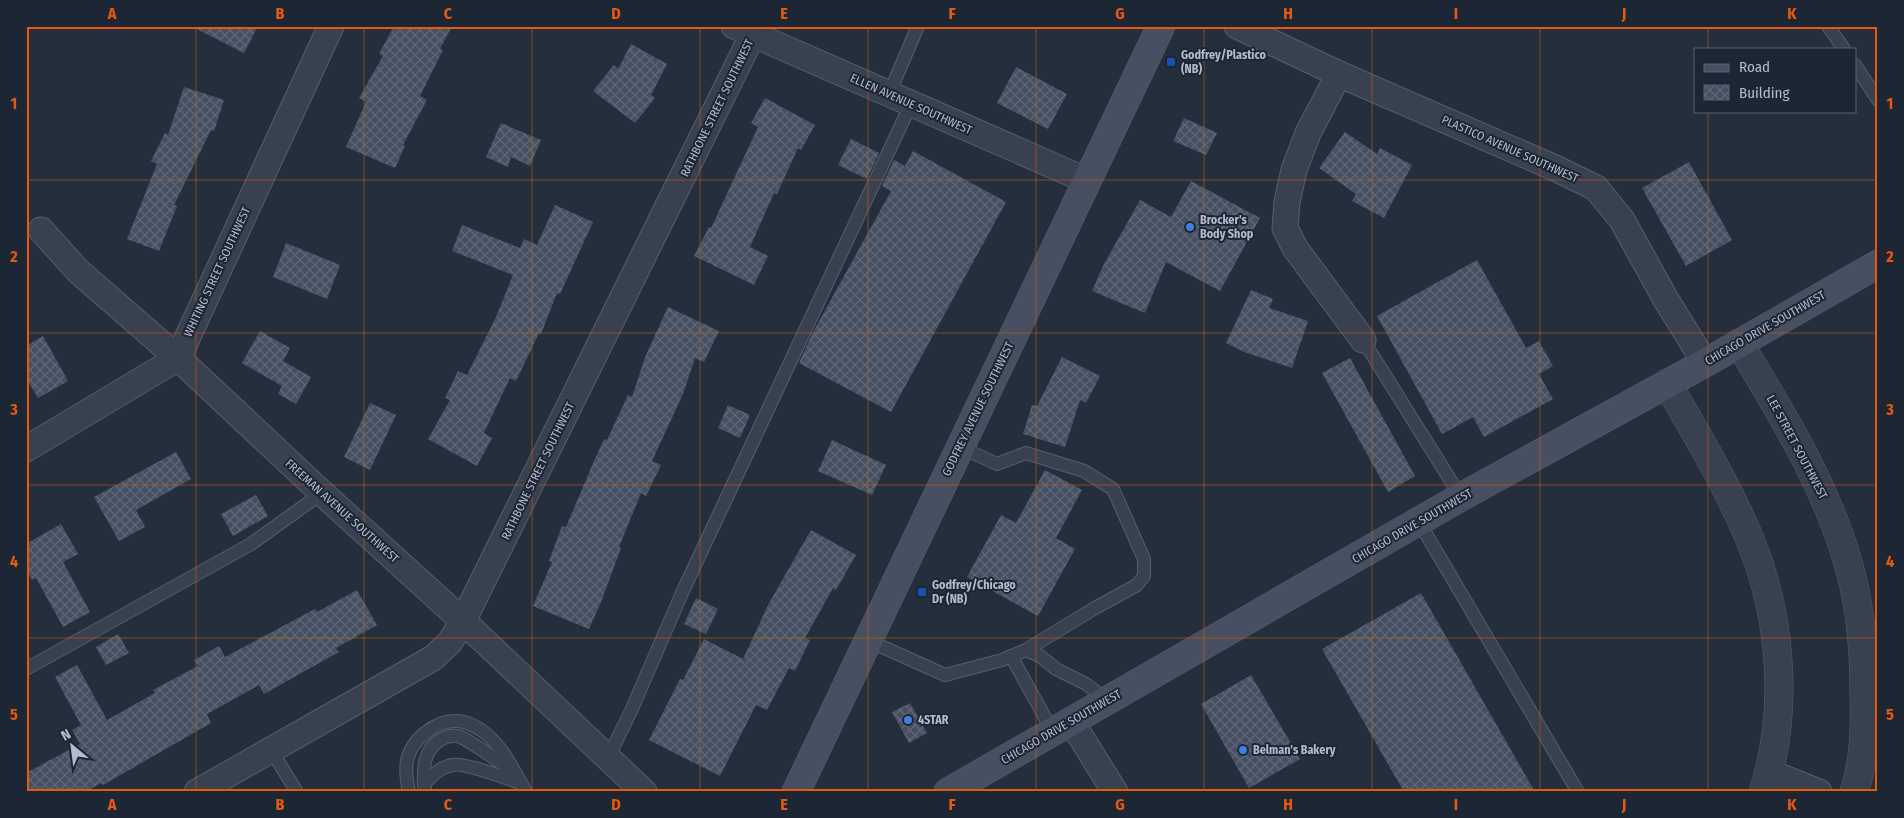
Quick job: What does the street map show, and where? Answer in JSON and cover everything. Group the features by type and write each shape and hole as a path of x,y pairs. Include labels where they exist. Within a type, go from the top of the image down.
{"main road":[{"name":"GODFREY AVENUE SOUTHWEST","path":"796,792 1161,26"},
{"name":"CHICAGO DRIVE SOUTHWEST","path":"948,792 1461,497 1705,363 1878,264"}],"street":[{"name":"WHITING STREET SOUTHWEST","path":"178,358 332,26"},
{"name":"PLASTICO AVENUE SOUTHWEST","path":"1236,26 1339,74 1555,168 1596,188 1622,220 1665,298 1705,363"},
{"name":"ELLEN AVENUE SOUTHWEST","path":"748,29 888,94 1088,181"},
{"name":"RATHBONE STREET SOUTHWEST","path":"197,792 433,658 450,642 464,621 748,29"},
{"path":"1339,74 1308,133 1294,170 1287,202 1285,228 1295,248 1363,340"},
{"name":"FREEMAN AVENUE SOUTHWEST","path":"41,230 79,272 178,358 322,493 464,621 644,792"},
{"name":"LEE STREET SOUTHWEST","path":"1739,343 1818,481 1836,526 1851,574 1862,644 1865,713 1858,782 1854,792"},
{"path":"26,449 178,358"},
{"path":"1667,383 1714,465 1739,516 1751,542 1769,600 1776,644 1779,696 1766,782 1819,792"},
{"path":"1062,727 1115,792"}],"lane":[{"path":"888,94 918,26"},
{"path":"1828,26 1843,48"},
{"path":"1856,67 1878,100"},
{"path":"608,758 631,711 682,593 912,104"},
{"path":"1363,340 1461,497"},
{"path":"867,640 945,675 1026,650 1095,608 1138,585 1144,576 1144,558 1113,489 1084,471 1026,453 997,464 960,446"},
{"path":"26,669 252,544 322,493"},
{"path":"1419,522 1578,792"},
{"path":"1026,650 1040,656 1056,669 1086,684 1108,701"},
{"path":"1011,656 1062,727"},
{"path":"409,792 406,763 413,747 428,731 450,721 463,721 483,732 496,744 521,782"},
{"path":"425,788 424,763 430,749 439,741 453,736 459,736 467,741 521,782"},
{"path":"271,750 297,792"},
{"path":"425,788 441,768 457,764 521,782"}],"building":[{"path":"191,26 258,26 244,53"},
{"path":"394,26 452,26 440,49 443,50 420,96 427,100 403,145 405,146 395,168 346,147 366,102 359,98 383,56 379,54"},
{"path":"631,44 667,64 651,95 655,98 635,123 593,91 614,65 618,69"},
{"path":"1016,67 1067,94 1048,129 997,103"},
{"path":"184,87 224,100 214,131 211,130 174,205 177,206 159,251 127,239 157,164 151,161 165,133 168,135"},
{"path":"765,98 815,125 801,150 798,148 777,194 774,193 750,247 768,256 754,285 694,256 709,227 711,228 758,127 751,123"},
{"path":"1184,118 1217,133 1206,155 1173,141"},
{"path":"501,123 541,140 530,166 511,157 508,167 486,157"},
{"path":"1345,132 1377,154 1380,148 1412,165 1384,218 1352,201 1356,194 1319,168"},
{"path":"851,139 879,153 867,179 838,165"},
{"path":"913,151 1006,202 891,412 799,363 812,334 891,191 882,186 894,160 905,166"},
{"path":"1689,162 1732,240 1686,266 1642,188"},
{"name":"Brocker's Body Shop","path":"1191,181 1260,218 1220,291 1166,262 1145,313 1092,291 1103,266 1140,200 1171,217"},
{"path":"555,205 593,222 560,294 557,293 541,334 539,333 516,381 510,378 484,433 492,438 477,466 428,439 450,400 445,398 458,371 467,375 496,317 513,275 452,251 462,225 520,248 524,239 537,245"},
{"path":"286,243 340,265 327,299 273,277"},
{"path":"1477,260 1526,348 1539,341 1553,366 1539,374 1553,399 1484,437 1473,417 1442,434 1377,316"},
{"path":"1251,290 1273,299 1269,308 1308,321 1292,368 1244,352 1226,343"},
{"path":"668,307 719,331 704,362 695,358 683,394 652,461 661,465 646,496 641,493 619,547 621,548 601,602 589,629 533,606 552,562 549,561 562,526 566,527 604,439 607,440 628,395 632,397 645,357"},
{"path":"260,331 290,348 283,361 311,377 296,404 278,394 282,386 242,363"},
{"path":"43,336 68,381 38,398 26,378 26,346"},
{"path":"1062,357 1100,376 1086,403 1080,400 1065,447 1023,434 1032,405 1037,406"},
{"path":"1350,358 1415,476 1388,492 1322,373"},
{"path":"370,403 396,415 370,470 344,457"},
{"path":"728,405 750,415 740,438 718,428"},
{"path":"832,440 886,465 872,495 818,471"},
{"path":"176,452 191,479 136,510 145,527 119,541 94,497"},
{"path":"1045,470 1082,490 1056,538 1075,549 1038,616 967,577 1001,515 1016,523"},
{"path":"256,495 268,516 233,536 221,514"},
{"path":"61,524 78,554 63,562 90,612 63,627 36,578 32,580 26,569 26,544"},
{"path":"811,530 856,555 836,590 833,588 805,638 810,640 795,671 789,668 767,710 756,705 720,776 649,740 680,679 683,680 704,639 743,659 769,603"},
{"path":"357,590 377,625 336,648 339,652 264,694 259,685 207,714 211,723 103,785 101,783 85,792 26,792 26,773 80,744 72,730 81,725 55,677 77,665 107,720 155,693 153,690 198,666 194,660 219,646 225,657 315,609 317,612"},
{"path":"1421,593 1535,792 1404,792 1322,649"},
{"path":"696,598 718,609 706,634 684,624"},
{"path":"118,634 129,653 106,665 96,647"},
{"path":"1251,675 1300,759 1249,788 1201,704"},
{"path":"910,703 927,733 909,743 892,712"}],"place":[{"name":"Godfrey/Plastico (NB)","path":"1171,62"},
{"name":"Brocker's Body Shop","path":"1190,227"},
{"name":"Godfrey/Chicago Dr (NB)","path":"922,592"},
{"name":"4STAR","path":"908,720"},
{"name":"Belman's Bakery","path":"1243,750"}]}
